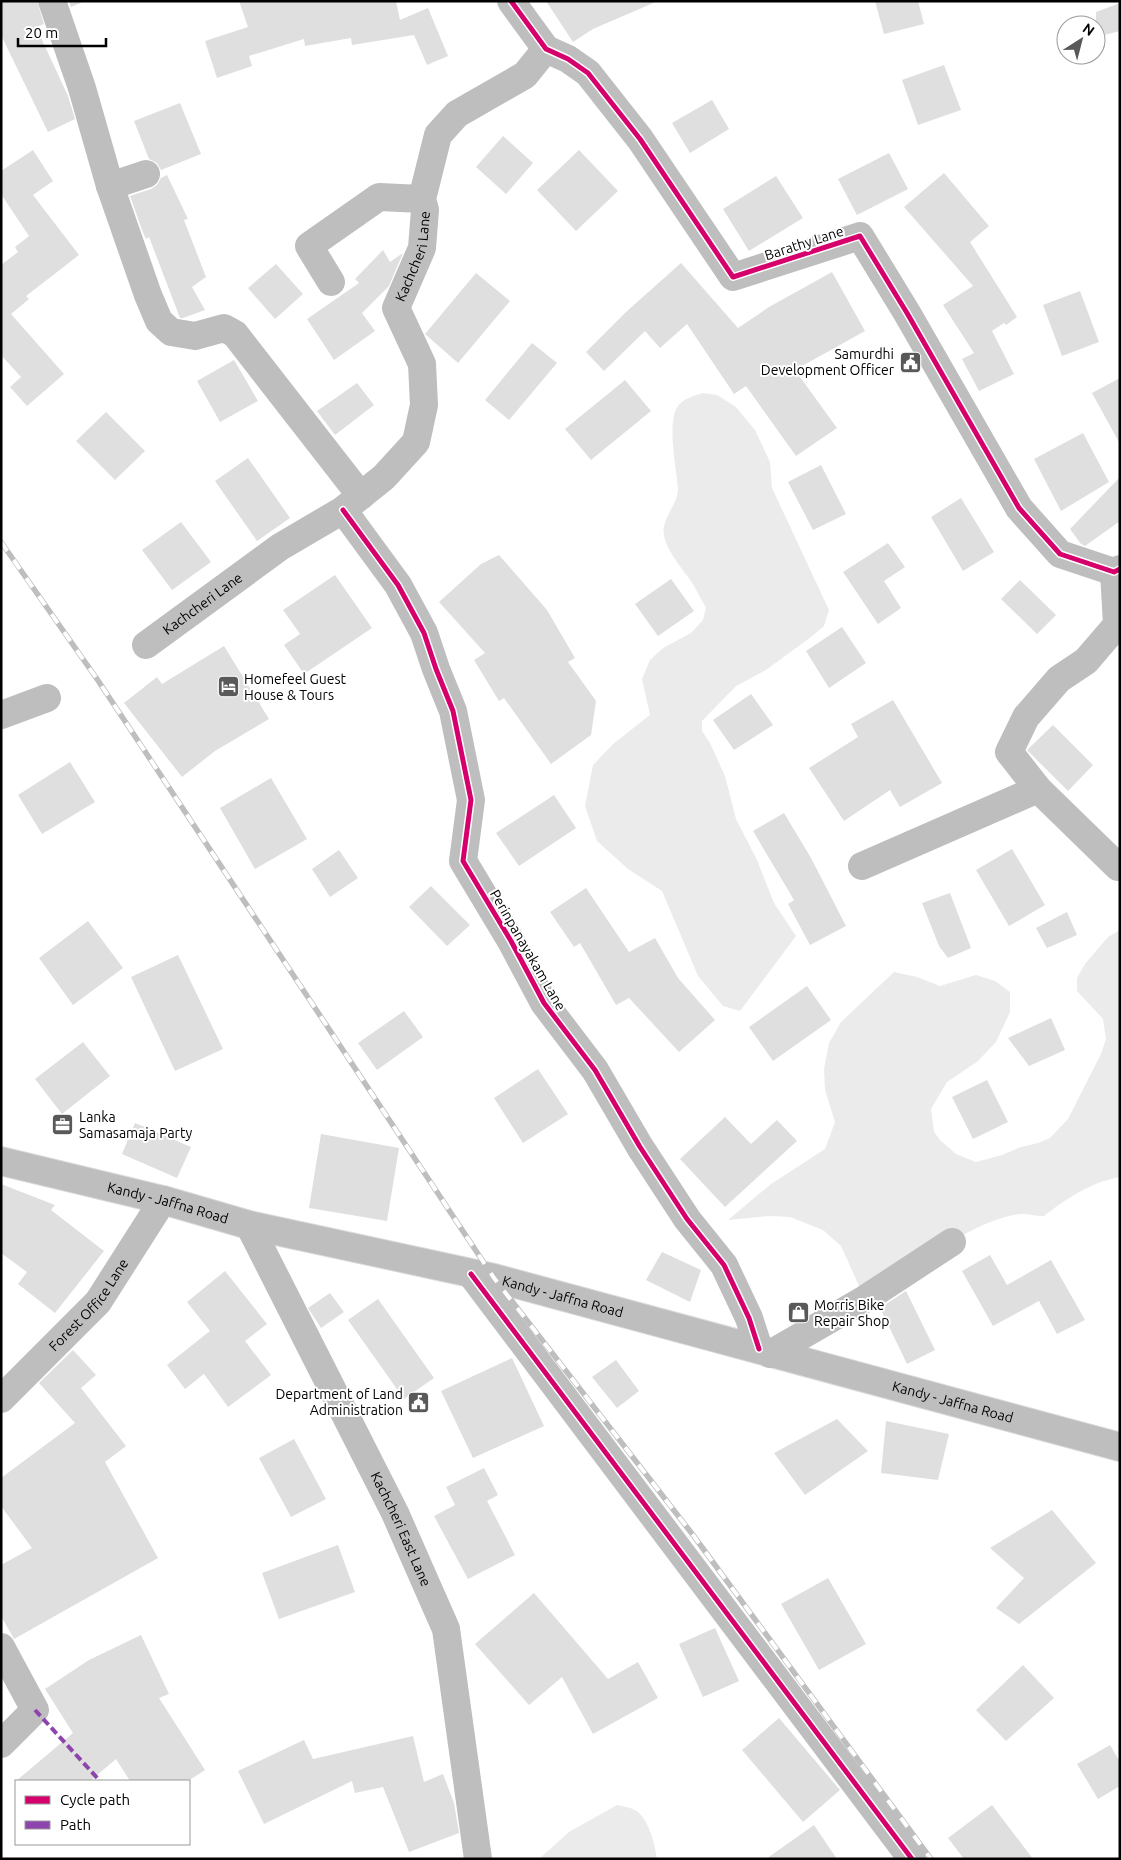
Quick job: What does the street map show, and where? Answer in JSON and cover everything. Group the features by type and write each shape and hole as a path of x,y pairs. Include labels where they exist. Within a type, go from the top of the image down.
{"main road":[{"name":"Perinpanayakam Lane","path":"52,1 82,88 110,186 138,268 159,321 170,332 195,336 224,328 235,334 352,502 424,633 453,710 472,800 463,860 511,941 544,1003 595,1070 640,1148 687,1219 724,1265 764,1351"},
{"name":"Barathy Lane","path":"511,1 546,48 568,59 588,73 640,139 733,277 860,236 907,313 1019,508 1060,554 1117,571"},
{"name":"Kachcheri Lane","path":"146,645 280,546 352,502 384,476 416,442 424,405 422,364 396,308 422,248 425,210 422,199 438,135 457,114 525,75 546,48"},
{"path":"110,186 146,174"},
{"path":"331,282 309,246 379,197 422,199"},
{"path":"1117,571 1116,625 1086,661 1059,679 1026,716 1009,752 1038,789 1118,867"},
{"path":"1,715 47,698"},
{"path":"862,866 1038,789"},
{"name":"Kandy - Jaffna Road","path":"1,1161 163,1200 249,1225 471,1274 1120,1447"},
{"name":"Forest Office Lane","path":"1,1399 98,1302 163,1200"},
{"name":"Kachcheri East Lane","path":"249,1225 395,1513 446,1629 478,1859"},
{"path":"764,1351 865,1299 952,1242"},
{"path":"471,1274 912,1859"},
{"path":"1,1647 35,1710 1,1744"}],"shaded area":[{"path":"702,393 717,395 736,407 755,430 770,462 772,488 829,610 824,626 766,670 736,686 702,721 702,731 710,743 725,776 736,819 757,860 774,903 796,936 740,1011 723,1006 698,976 662,891 628,869 597,841 585,806 593,765 613,744 650,715 642,679 650,660 663,648 691,633 703,620 706,608 693,584 669,549 664,533 665,521 676,499 678,490 672,435 675,414 678,406 683,401"},
{"path":"1120,930 1120,1177 1089,1187 1044,1216 1021,1214 983,1225 940,1248 865,1299 841,1246 823,1230 790,1217 769,1216 728,1220 771,1184 825,1149 835,1122 825,1090 824,1069 829,1043 841,1022 894,972 917,977 940,986 976,975 995,981 1010,992 1010,1012 996,1042 978,1061 947,1082 931,1109 934,1132 940,1140 956,1154 976,1162 1050,1138 1068,1119 1101,1054 1106,1039 1103,1019 1077,991 1077,978 1085,964 1108,937"},
{"path":"617,1805 633,1809 643,1817 655,1846 657,1859 539,1859 569,1832"}],"building":[{"path":"1,1 37,1 44,24 36,27 68,96 75,119 48,132 1,35"},
{"path":"69,1 85,1 71,7"},
{"path":"239,1 396,1 400,20 428,8 448,56 427,65 414,35 352,45 351,38 305,46 304,39 249,56 252,66 217,78 205,41 248,27"},
{"path":"546,1 658,1 593,29 573,42"},
{"path":"875,1 918,1 924,24 884,34"},
{"path":"1120,3 1120,31 1106,34 1106,15 1096,15 1096,12"},
{"path":"944,65 961,110 918,125 902,80"},
{"path":"712,100 729,129 690,153 672,123"},
{"path":"180,103 201,154 161,170 157,163 149,159 134,121"},
{"path":"503,136 533,163 506,194 476,167"},
{"path":"33,150 53,181 33,195 79,255 26,296 29,299 11,314 64,374 27,406 10,387 21,377 1,355 1,265 18,252 15,247 29,236 1,194 1,171"},
{"path":"579,150 618,191 576,231 537,190"},
{"path":"889,153 908,189 857,215 838,179"},
{"path":"944,173 989,226 970,242 1017,317 1006,325 1004,323 992,331 1014,374 979,391 962,359 974,353 943,305 973,286 904,207"},
{"path":"167,175 188,219 184,220 206,277 192,287 205,310 183,318 180,318 149,237 146,239 130,196 151,189 157,185 161,178"},
{"path":"776,176 803,218 749,251 723,209"},
{"path":"383,250 390,262 403,253 389,286 362,313 375,331 334,360 307,319 359,283 355,279"},
{"path":"681,263 738,328 769,307 832,272 865,331 795,370 837,428 796,456 746,386 734,394 687,324 660,348 645,331 604,371 586,352 626,312"},
{"path":"276,264 303,294 275,319 248,288"},
{"path":"476,273 510,301 458,363 425,334"},
{"path":"1080,291 1099,342 1062,356 1043,305"},
{"path":"532,343 557,363 509,420 485,400"},
{"path":"234,360 258,401 220,422 197,381"},
{"path":"1120,378 1120,444 1092,393"},
{"path":"625,380 651,411 591,460 565,429"},
{"path":"357,383 374,405 335,435 317,411"},
{"path":"106,412 145,451 115,480 76,441"},
{"path":"1083,433 1109,482 1061,511 1034,459"},
{"path":"248,458 290,518 257,541 215,481"},
{"path":"821,465 846,514 813,530 788,482"},
{"path":"1120,477 1120,521 1085,546 1081,544 1070,529"},
{"path":"961,498 994,552 963,571 931,517"},
{"path":"181,522 211,562 172,590 142,550"},
{"path":"888,543 905,567 884,581 901,608 878,624 843,572"},
{"path":"499,555 547,610 575,658 568,662 596,701 591,735 551,764 504,698 499,701 474,660 485,653 439,602 481,564"},
{"path":"335,575 372,628 304,674 284,645 300,634 283,610"},
{"path":"671,579 694,611 658,636 635,604"},
{"path":"1020,580 1056,615 1037,634 1001,599"},
{"path":"842,627 866,663 829,688 806,651"},
{"path":"224,646 269,719 215,751 182,777 124,703 157,677 162,684"},
{"path":"751,694 773,725 734,750 713,720"},
{"path":"893,700 942,783 900,807 890,790 844,821 809,768 858,737 851,724"},
{"path":"1053,725 1093,765 1068,791 1027,750"},
{"path":"70,762 95,802 42,834 18,795"},
{"path":"271,778 307,839 255,869 220,808"},
{"path":"554,795 576,828 519,866 496,833"},
{"path":"784,813 811,858 846,926 810,945 788,904 794,900 753,831"},
{"path":"1012,849 1045,905 1009,926 976,870"},
{"path":"339,850 358,878 330,897 312,869"},
{"path":"431,886 470,925 447,946 409,907"},
{"path":"586,888 629,952 655,938 678,978 715,1020 679,1052 629,998 616,1005 580,943 574,947 550,912"},
{"path":"950,893 971,948 948,958 939,946 922,903"},
{"path":"1067,912 1077,935 1047,948 1036,928"},
{"path":"88,921 123,968 73,1005 39,958"},
{"path":"178,955 223,1049 175,1071 131,977"},
{"path":"807,986 831,1020 773,1061 749,1027"},
{"path":"404,1011 423,1037 377,1070 358,1043"},
{"path":"1051,1018 1065,1050 1029,1066 1008,1038"},
{"path":"83,1042 110,1076 62,1114 35,1079"},
{"path":"538,1069 568,1114 523,1143 494,1098"},
{"path":"987,1080 1008,1122 973,1139 952,1097"},
{"path":"725,1117 751,1144 777,1120 797,1141 725,1207 680,1159"},
{"path":"135,1123 191,1147 177,1178 122,1154"},
{"path":"321,1134 399,1148 387,1221 309,1208"},
{"path":"1,1184 55,1205 51,1210 104,1251 55,1313 18,1284 27,1272 1,1253"},
{"path":"662,1252 701,1270 690,1302 646,1280"},
{"path":"990,1255 1007,1285 1051,1260 1085,1320 1057,1334 1039,1301 993,1326 962,1271"},
{"path":"225,1271 267,1324 245,1341 271,1375 228,1407 204,1374 185,1389 167,1365 210,1331 187,1302"},
{"path":"906,1291 935,1350 907,1364 880,1308"},
{"path":"330,1293 344,1312 321,1328 308,1308"},
{"path":"378,1299 434,1378 404,1399 348,1320"},
{"path":"73,1350 96,1375 81,1388 126,1446 105,1462 158,1558 14,1639 1,1616 1,1565 32,1548 1,1506 1,1478 75,1423 39,1383"},
{"path":"512,1358 544,1426 473,1458 441,1391"},
{"path":"616,1360 639,1391 617,1408 592,1377"},
{"path":"837,1419 868,1451 805,1495 774,1453"},
{"path":"886,1421 949,1434 938,1480 881,1473"},
{"path":"294,1439 326,1499 291,1517 259,1458"},
{"path":"484,1468 498,1495 487,1501 515,1555 468,1579 434,1516 455,1505 446,1487"},
{"path":"1052,1510 1096,1563 1019,1624 996,1608 1024,1578 990,1548"},
{"path":"338,1545 355,1592 279,1619 262,1573"},
{"path":"828,1578 866,1644 819,1670 781,1604"},
{"path":"534,1593 608,1679 638,1662 658,1698 593,1734 562,1677 529,1705 475,1644"},
{"path":"715,1628 739,1681 703,1697 679,1644"},
{"path":"141,1635 169,1694 159,1698 205,1770 190,1780 129,1780 116,1759 91,1780 17,1780 73,1733 45,1689 89,1660"},
{"path":"1023,1665 1054,1698 1006,1741 976,1710"},
{"path":"779,1718 840,1790 803,1822 742,1750"},
{"path":"413,1736 424,1782 443,1774 454,1803 459,1833 409,1852 383,1787 355,1793 352,1781 264,1824 238,1771 304,1740 313,1759"},
{"path":"1110,1745 1120,1762 1120,1786 1098,1799 1077,1764"},
{"path":"992,1805 1033,1859 964,1859 948,1838"},
{"path":"814,1825 837,1859 766,1859"}],"railway":[{"path":"1,542 97,679 494,1278 693,1535 931,1859"}],"marked path":[{"path":"35,1710 99,1780"}],"cycle path":[{"path":"511,1 546,49 568,59 588,73 640,139 733,277 860,236 907,313 1019,508 1060,554 1114,572 1120,569"},
{"path":"343,510 398,585 424,633 453,711 471,800 463,861 511,941 544,1003 595,1070 640,1147 687,1219 724,1265 749,1318 759,1349"},
{"path":"471,1274 912,1859"}],"place":[{"name":"Samurdhi Development Officer","path":"910,362"},
{"name":"Homefeel Guest House & Tours","path":"228,687"},
{"name":"Lanka Samasamaja Party","path":"63,1125"},
{"name":"Morris Bike Repair Shop","path":"798,1313"},
{"name":"Department of Land Administration","path":"419,1402"}]}
